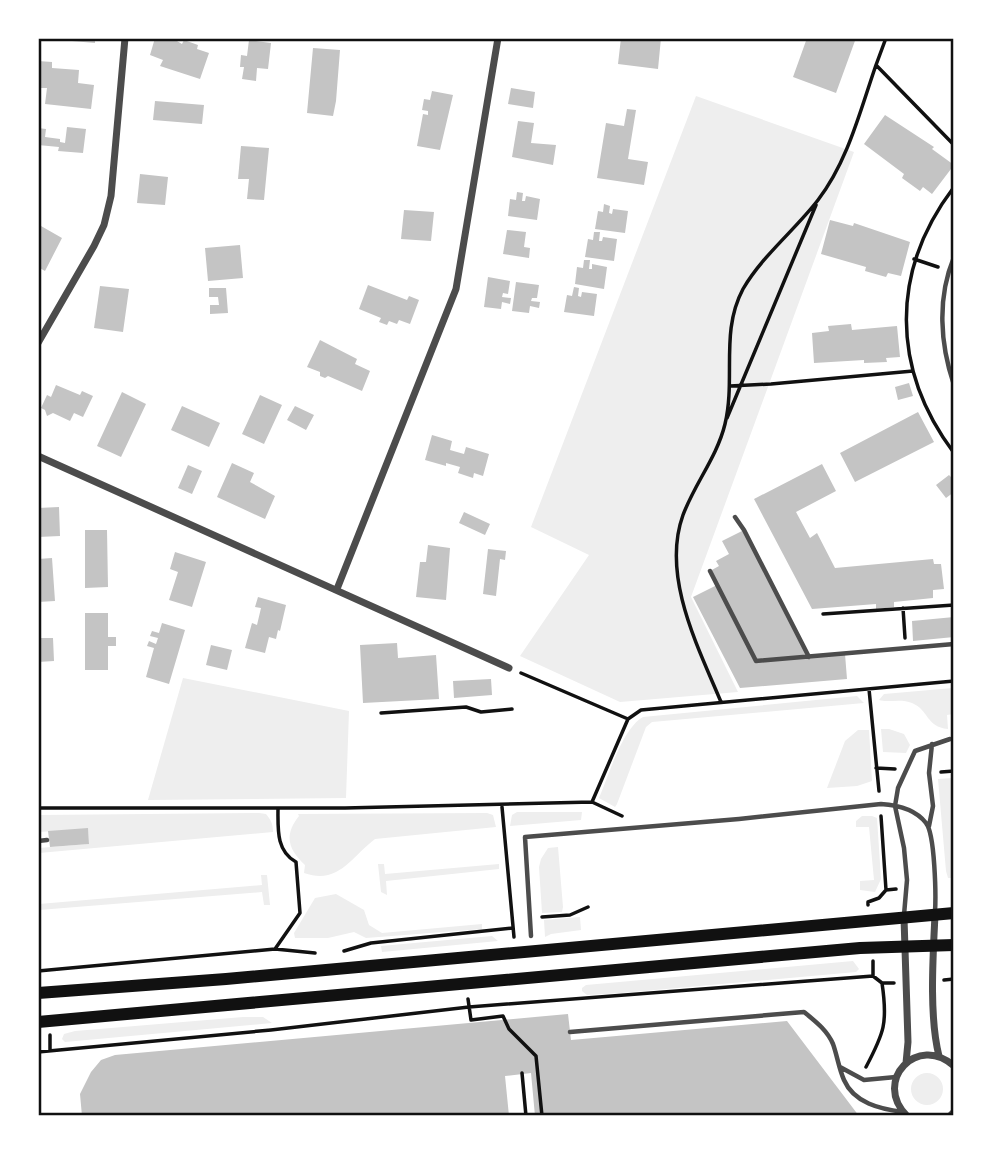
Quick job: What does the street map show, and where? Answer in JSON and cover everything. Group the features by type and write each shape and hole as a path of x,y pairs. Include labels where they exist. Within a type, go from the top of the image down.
{"main road":[{"path":"38,993 226,979 954,913"},
{"path":"38,1022 834,950 954,945"}],"street":[{"path":"38,343 104,225 111,196 125,38"},
{"path":"337,589 456,289 498,38"},
{"path":"38,456 509,668"},
{"path":"935,915 935,1039 939,1056"},
{"path":"904,918 908,1032 906,1063"},
{"path":"905,1114 897,1103 894,1091 896,1077 906,1063 926,1054 939,1056 954,1066"}],"lane":[{"path":"954,257 948,270 942,317 944,358 954,385"},
{"path":"735,517 808,657"},
{"path":"710,571 756,662 954,644"},
{"path":"904,918 907,880 904,848 895,806 898,788 915,751 950,739"},
{"path":"932,744 929,773 933,806 929,826 936,886 935,915"},
{"path":"531,936 525,837 881,804 916,813 929,826"},
{"path":"38,841 47,840"},
{"path":"570,1032 804,1012 823,1028 832,1043 845,1083 856,1097 884,1110 905,1114"},
{"path":"839,1066 863,1080 896,1077"}],"path":[{"path":"725,423 730,386 728,342 734,309 744,288 818,200 839,168 886,38"},
{"path":"876,65 954,145"},
{"path":"954,187 940,204 914,259 906,326 922,403 954,453"},
{"path":"721,702 685,618 677,550 684,515 718,448 725,423 818,200"},
{"path":"914,259 948,270"},
{"path":"730,386 914,371"},
{"path":"823,614 954,605"},
{"path":"903,608 906,648"},
{"path":"509,668 628,719"},
{"path":"592,803 628,719 641,710 954,681"},
{"path":"869,689 881,804 886,890"},
{"path":"381,713 466,707 481,712 512,709"},
{"path":"38,808 502,806 592,803 627,818"},
{"path":"502,806 514,937"},
{"path":"275,950 300,913 296,862 288,858 279,842 278,808"},
{"path":"512,919 570,915 588,907"},
{"path":"342,951 371,943 513,928"},
{"path":"38,971 275,950 318,953"},
{"path":"38,1052 271,1030 469,1007 873,976 881,983 885,1005 884,1033 865,1068 863,1080"},
{"path":"934,981 954,979"},
{"path":"881,983 905,982"},
{"path":"467,998 471,1020 503,1016 509,1029 536,1056 542,1115"},
{"path":"522,1073 526,1115"}],"shaded area":[{"path":"696,96 854,152 691,597 738,692 620,702 520,656 589,555 531,527"},
{"path":"183,678 349,711 346,798 148,800"},
{"path":"953,688 953,714 947,715 948,729 935,725 912,703 879,700 884,694"},
{"path":"857,696 864,703 652,722 646,727 615,807 599,798 622,742 635,723 643,717"},
{"path":"881,729 904,734 910,745 906,753 883,752"},
{"path":"858,730 869,730 872,781 857,786 827,788 845,741"},
{"path":"953,778 953,878 948,878 938,779"},
{"path":"517,812 582,812 581,820 510,826 512,815"},
{"path":"259,813 268,816 273,832 39,853 39,848 89,844 88,829 39,832 39,815"},
{"path":"298,814 493,815 496,827 375,839 344,867 326,875 304,873 305,865 295,854 290,842 291,830"},
{"path":"862,816 877,818 881,879 875,892 860,890 860,881 874,880 869,827 856,827 856,821"},
{"path":"558,847 562,912 542,913 539,867 548,848"},
{"path":"378,864 384,864 385,874 499,864 499,869 386,881 387,895 381,892"},
{"path":"261,875 267,875 270,905 264,905 262,892 39,910 39,904 262,885"},
{"path":"336,894 364,910 369,925 382,933 482,924 482,929 366,938 354,932 328,938 295,938 294,933 315,898"},
{"path":"580,917 581,930 545,937 544,920"},
{"path":"492,936 498,941 382,952 381,946"},
{"path":"853,961 859,969 856,972 621,993 587,995 582,991 586,985"},
{"path":"263,1017 272,1023 65,1042 62,1039 64,1034 75,1031"},
{"path":"927,1073 938,1078 943,1089 938,1100 927,1105 916,1100 911,1089 916,1078"}],"building":[{"path":"73,38 95,38 95,43 72,41"},
{"path":"155,38 172,38 182,44 184,40 209,53 200,79 160,66 163,60 150,55"},
{"path":"621,38 661,38 658,69 618,64"},
{"path":"807,38 856,38 836,93 793,77"},
{"path":"249,40 271,43 268,69 257,68 256,81 242,79 244,67 240,67 241,55 247,56"},
{"path":"313,48 340,50 333,116 307,113"},
{"path":"38,61 52,62 52,68 79,70 78,83 94,85 91,109 45,104 47,88 38,88"},
{"path":"511,88 535,92 533,108 508,104"},
{"path":"432,91 453,95 440,150 417,146 423,114 428,115 428,111 422,110 424,99 430,100"},
{"path":"155,101 204,105 202,124 153,120"},
{"path":"627,109 636,110 628,159 648,162 644,185 597,178 606,123 624,126"},
{"path":"885,115 934,147 932,149 954,165 932,194 923,187 920,191 902,178 904,174 864,144"},
{"path":"518,121 534,123 531,143 556,145 553,165 512,157"},
{"path":"67,127 86,129 83,153 58,151 59,147 38,145 38,128 46,129 45,137 60,139 60,142 65,143"},
{"path":"241,146 269,148 264,200 247,199 249,179 238,179"},
{"path":"140,174 168,177 165,205 137,203"},
{"path":"517,192 523,193 522,201 525,201 526,196 540,199 537,220 508,216 510,199 516,200"},
{"path":"604,204 610,206 609,213 612,214 613,209 628,211 625,233 595,229 598,211 603,212"},
{"path":"404,210 434,212 431,241 401,239"},
{"path":"830,220 853,226 854,223 910,242 901,276 888,273 886,277 865,271 866,267 821,254"},
{"path":"41,226 62,238 45,271 38,267 38,230"},
{"path":"507,230 526,232 524,247 530,248 529,258 503,254"},
{"path":"594,232 600,232 599,241 602,241 603,237 617,239 614,261 585,257 588,239 593,240"},
{"path":"240,245 243,278 208,281 205,248"},
{"path":"584,260 590,260 589,269 592,269 592,264 607,267 604,289 575,284 577,267 583,268"},
{"path":"488,277 510,281 508,294 503,293 502,297 511,298 510,304 502,302 501,309 484,307"},
{"path":"516,282 539,285 537,298 532,298 531,301 540,302 539,308 530,306 529,313 512,311"},
{"path":"368,285 407,300 409,296 419,300 410,324 399,320 397,324 389,321 387,325 379,322 381,318 359,309"},
{"path":"100,286 129,289 123,332 94,328"},
{"path":"574,287 579,288 578,296 581,297 582,292 597,294 594,316 564,312 567,295 572,296"},
{"path":"209,288 226,288 228,313 210,314 210,305 219,305 218,297 209,297"},
{"path":"851,324 852,330 897,326 900,357 886,358 887,362 864,363 864,360 814,363 812,333 829,331 828,326"},
{"path":"320,340 357,359 355,364 370,371 362,391 328,376 320,376 320,372 307,367"},
{"path":"909,383 913,396 898,400 895,387"},
{"path":"56,385 80,395 82,391 93,396 83,417 74,413 70,421 53,413 47,416 41,408 47,395 51,397"},
{"path":"122,392 146,404 121,457 97,446"},
{"path":"260,395 282,405 264,444 242,434"},
{"path":"182,406 220,423 209,447 171,430"},
{"path":"295,406 314,415 306,430 287,420"},
{"path":"918,412 934,442 855,482 840,453"},
{"path":"432,435 452,441 450,450 464,454 466,447 489,454 483,476 474,473 473,478 458,473 460,467 425,460"},
{"path":"232,463 254,473 250,482 275,496 265,519 217,497"},
{"path":"822,464 836,491 796,512 810,538 817,533 835,568 933,559 934,564 941,564 944,589 933,590 933,598 894,602 894,607 876,609 876,604 812,609 754,499"},
{"path":"188,465 202,471 192,494 178,488"},
{"path":"949,475 954,480 954,492 946,498 936,485"},
{"path":"59,507 60,536 38,537 38,508"},
{"path":"464,512 490,524 485,535 459,523"},
{"path":"85,530 107,530 108,587 85,588"},
{"path":"744,530 809,657 845,654 847,679 740,688 693,597 717,585 710,571 719,566 716,561 729,554 722,541"},
{"path":"428,545 450,548 446,600 416,597 420,562 426,562"},
{"path":"488,549 506,551 505,560 500,559 496,596 483,594"},
{"path":"175,552 206,562 192,607 169,600 178,572 170,569"},
{"path":"52,558 55,601 38,602 38,559"},
{"path":"258,597 286,605 280,631 278,630 276,639 269,637 265,653 245,648 252,623 257,625 261,608 255,607"},
{"path":"85,613 108,613 108,637 116,637 116,646 108,646 108,670 85,670"},
{"path":"954,617 954,637 913,641 912,621"},
{"path":"162,623 185,630 169,684 146,677 154,648 147,646 149,641 156,644 158,638 150,636 152,631 159,633"},
{"path":"38,638 53,638 54,661 38,662"},
{"path":"397,643 398,658 436,655 439,699 363,703 360,645"},
{"path":"211,645 232,650 227,670 206,665"},
{"path":"491,679 492,695 454,698 453,681"},
{"path":"88,828 89,844 50,847 48,831"},
{"path":"568,1014 571,1040 787,1021 859,1116 535,1116 531,1073 505,1076 509,1116 82,1116 80,1094 91,1072 101,1060 115,1055"}]}
